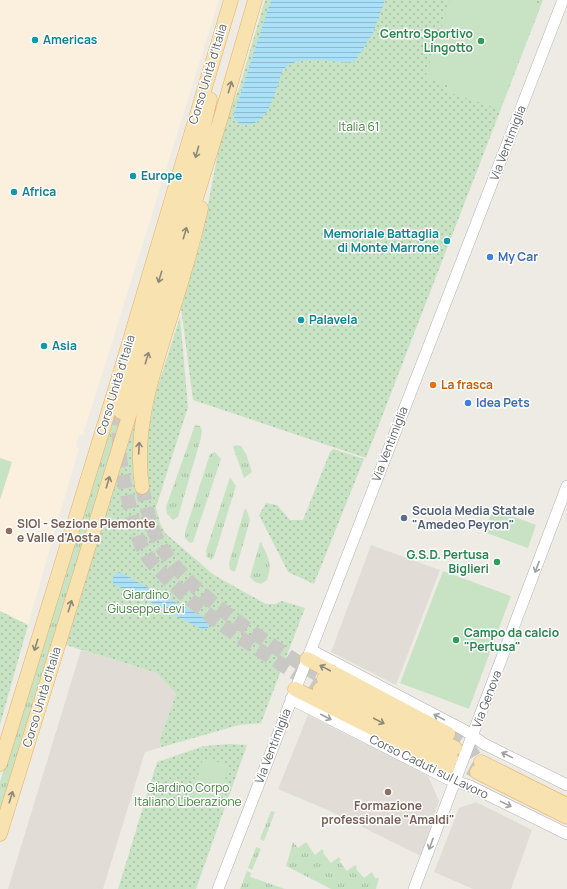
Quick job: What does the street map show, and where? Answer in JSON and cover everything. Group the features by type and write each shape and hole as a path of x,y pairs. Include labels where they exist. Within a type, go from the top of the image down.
{"main road":[{"name":"Corso Unità d'Italia","path":"0,834 219,124 255,0"},
{"name":"Corso Unità d'Italia","path":"121,412 127,384 202,134 230,2"},
{"name":"Corso Unità d'Italia","path":"0,764 115,390 230,2"},
{"name":"Corso Unità d'Italia","path":"142,487 139,457 145,407 157,361 194,243 219,124"},
{"path":"309,654 448,734"},
{"path":"293,694 451,757 322,684"},
{"path":"567,805 479,767 567,817"}],"street":[{"name":"Via Ventimiglia","path":"218,889 563,0"},
{"name":"Via Genova","path":"414,889 446,804 456,782 567,486"},
{"path":"309,654 464,730 472,737 567,785"},
{"name":"Corso Caduti sul Lavoro","path":"293,694 456,782 470,786 567,834"}],"shaded area":[{"path":"0,0 219,0 83,435 79,434 76,447 79,448 28,625 0,611"},
{"path":"371,545 440,570 396,685 331,652"},
{"path":"81,650 157,673 176,694 159,741 162,747 145,752 103,889 8,889"},
{"path":"308,715 428,776 439,801 421,856 330,811 278,789"},
{"path":"476,802 532,830 511,889 473,889 434,872 459,808"}],"green space":[{"name":"Italia 61","path":"265,0 543,0 366,458 193,400 181,308 201,241 222,131 240,85"},
{"name":"Centro Sportivo Lingotto","path":"450,0 527,0 541,4 500,109 447,92 449,85 425,78"},
{"name":"Giardino Giuseppe Levi","path":"180,317 188,407 156,507 160,523 165,533 214,575 266,604 275,604 282,601 305,608 261,723 239,725 162,747 159,741 176,694 157,673 66,645 135,415 135,460 145,446 156,392"},
{"path":"126,368 125,412 0,822 0,782"},
{"path":"195,425 200,426 202,431 201,438 178,517 173,520 167,514 166,507"},
{"path":"236,445 241,446 246,454 252,472 244,478 233,447"},
{"path":"333,449 364,459 314,584 288,572 259,515 266,503 277,505 290,520 303,520 330,452"},
{"path":"215,452 221,459 193,542 190,543 185,538 185,532 210,454"},
{"path":"0,458 12,462 0,500"},
{"path":"230,477 236,486 214,557 211,560 207,557 206,551"},
{"path":"246,508 250,520 235,572 230,570 229,563"},
{"path":"493,509 536,525 528,548 484,532"},
{"path":"261,542 268,556 270,569 267,580 261,584 255,582 250,577"},
{"name":"Campo da calcio \"Pertusa\"","path":"443,571 511,596 469,709 400,683"},
{"path":"0,611 28,625 0,725"},
{"name":"Giardino Corpo Italiano Liberazione","path":"230,744 247,745 196,889 118,889 157,762 204,746"},
{"path":"203,758 229,765 217,809 191,802"},
{"path":"271,811 275,812 264,841 260,839"},
{"path":"293,842 298,848 306,842 315,855 322,849 324,851 323,853 331,863 339,857 341,860 339,861 347,871 355,865 357,867 356,869 364,878 372,872 375,878 379,878 376,889 331,889 286,866"},
{"path":"256,847 261,849 252,870 248,868"},
{"path":"247,871 251,873 250,877 285,889 240,889"}],"water":[{"path":"271,0 385,0 373,33 356,60 352,62 338,62 303,60 290,64 282,71 270,105 262,118 249,124 240,124 234,118 234,114"},
{"path":"119,572 209,620 209,627 204,630 113,584 113,576"}],"tunnel":[{"path":"121,412 119,451 122,470 135,529 149,559 185,595 221,624 320,689"},
{"path":"142,487 155,534 167,555 184,576 205,596 229,615 324,679"},
{"path":"448,734 471,751 475,758"},
{"path":"451,758 477,772"}],"place":[{"name":"Americas","path":"35,40"},
{"name":"Centro Sportivo Lingotto","path":"481,41"},
{"name":"Europe","path":"133,176"},
{"name":"Africa","path":"14,192"},
{"name":"Memoriale Battaglia di Monte Marrone","path":"447,241"},
{"name":"My Car","path":"490,257"},
{"name":"Palavela","path":"301,320"},
{"name":"Asia","path":"44,346"},
{"name":"La frasca","path":"433,385"},
{"name":"Idea Pets","path":"468,403"},
{"name":"Scuola Media Statale \"Amedeo Peyron\"","path":"404,518"},
{"name":"SIOI - Sezione Piemonte e Valle d'Aosta","path":"9,531"},
{"name":"G.S.D. Pertusa Biglieri","path":"497,562"},
{"name":"Campo da calcio \"Pertusa\"","path":"456,640"},
{"name":"Formazione professionale \"Amaldi\"","path":"388,792"}]}
